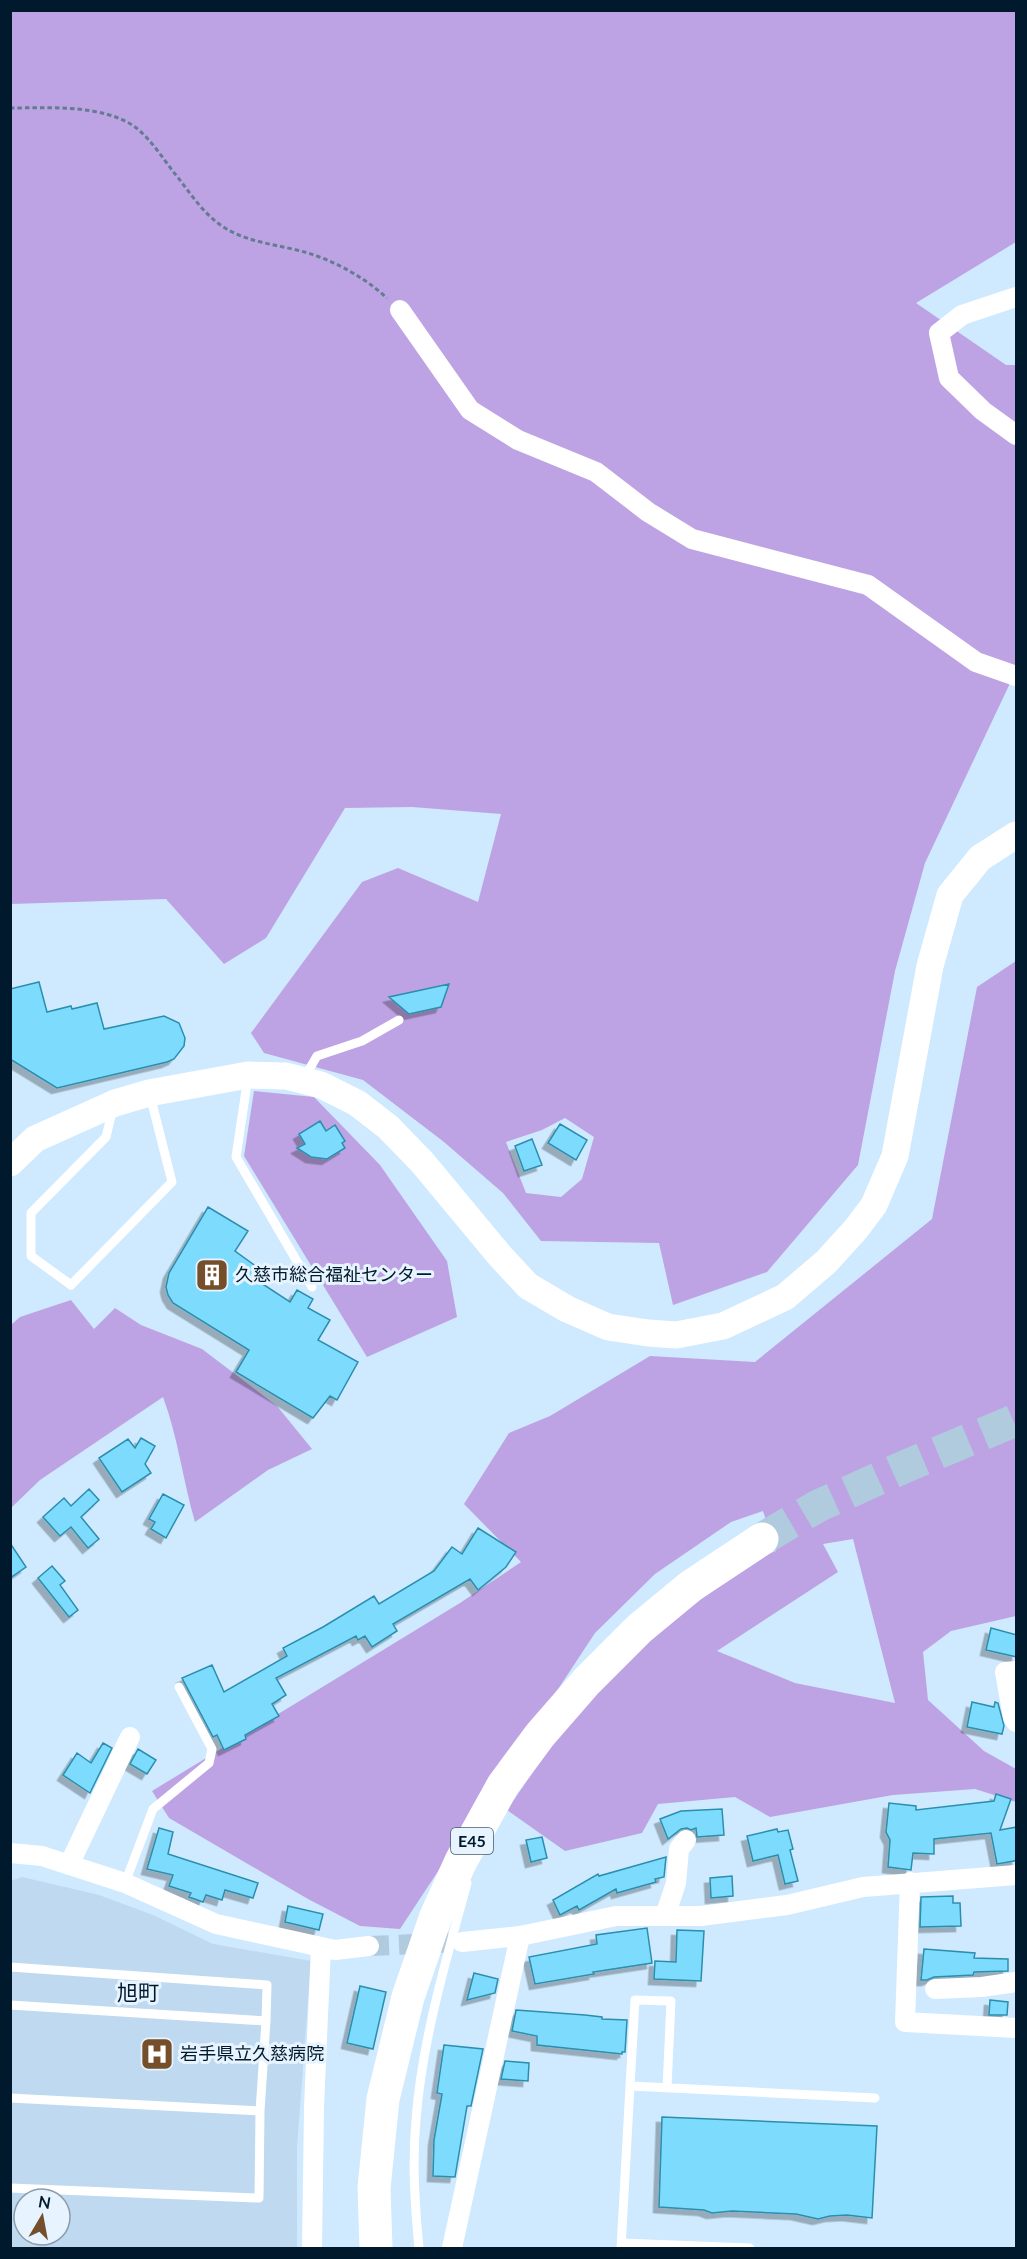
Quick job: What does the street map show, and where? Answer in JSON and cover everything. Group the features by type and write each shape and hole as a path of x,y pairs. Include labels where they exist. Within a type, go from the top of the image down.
{"highway":[{"name":"E45","path":"376,2248 374,2188 383,2098 408,1997 436,1916 461,1861 503,1785 540,1735 587,1681 639,1629 691,1586 762,1539"}],"street":[{"path":"1017,297 962,315 939,333 949,378 983,411 1017,435"},
{"path":"400,310 470,410 518,440 596,472 648,512 692,539 868,585 976,662 1017,676"},
{"path":"10,1163 35,1139 114,1103 149,1093 248,1075 286,1076 321,1085 357,1103 388,1127 422,1162 528,1286 567,1309 608,1327 648,1333 676,1335 723,1326 786,1298 826,1262 874,1205 895,1156 930,966 950,895 980,858 1017,835"},
{"path":"1017,1671 1005,1672 1013,1717 1017,1722"},
{"path":"69,1865 130,1737"},
{"path":"665,1916 676,1882 679,1849 686,1840"},
{"path":"10,1853 42,1856 125,1883 216,1924 335,1950 369,1946"},
{"path":"462,1942 520,1936 616,1916 701,1917 787,1905 863,1887 1017,1875"},
{"path":"909,1882 905,2022 1017,2028"},
{"path":"452,2248 520,1936"},
{"path":"312,2248 321,1947"},
{"path":"935,1989 982,1987 1017,1982"}],"lane":[{"path":"303,1080 317,1056 362,1041 399,1020"},
{"path":"248,1075 236,1157 312,1287"},
{"path":"114,1103 106,1137 31,1213 31,1256 71,1285 171,1182 149,1093"},
{"path":"125,1883 153,1809 209,1763 212,1749 179,1687"},
{"path":"479,1850 503,1785"},
{"path":"419,2248 413,2181 418,2098 424,2056 441,1981 471,1872"},
{"path":"10,1967 267,1985 267,2021 260,2111 259,2198 10,2188"},
{"path":"667,2088 670,2001 635,2000 622,2246 750,2248"},
{"path":"10,2005 267,2021"},
{"path":"630,2086 875,2098"},
{"path":"10,2098 260,2111"}],"path":[{"path":"10,108 60,108 112,114 135,127 148,139 205,212 226,229 248,238 309,253 340,266 373,285 400,310"}],"shaded area":[{"path":"10,11 1016,11 1016,242 916,303 1006,365 1016,365 1016,678 1012,679 925,863 895,971 858,1165 767,1272 673,1305 659,1243 541,1241 503,1193 444,1142 363,1080 264,1053 251,1033 362,882 398,868 478,902 501,814 412,807 345,808 266,938 224,964 166,899 11,904","holes":["565,1118 594,1137 582,1179 561,1197 526,1193 506,1142 542,1130"]},
{"path":"1016,961 1016,1616 951,1631 923,1652 928,1700 984,1751 1016,1769 1016,1802 975,1789 893,1795 770,1817 735,1797 658,1804 642,1833 565,1851 507,1810 578,1706 677,1616 761,1557 776,1551 763,1511 731,1522 655,1574 595,1633 400,1929 360,1926 308,1899 169,1818 152,1791 460,1603 521,1562 464,1504 509,1433 550,1416 650,1356 755,1362 932,1219 977,987","holes":["853,1539 895,1703 795,1683 717,1651 838,1572 823,1544"]},
{"path":"254,1091 314,1097 380,1165 447,1261 457,1317 367,1357 244,1156"},
{"path":"71,1300 94,1329 115,1308 141,1325 202,1349 277,1406 312,1449 268,1470 195,1522 173,1428 163,1397 40,1480 11,1508 11,1325 20,1317"},
{"name":"岩手県立久慈病院","path":"22,1877 99,1895 153,1915 213,1944 311,1961 297,2147 297,2248 11,2248 11,1881"}],"building":[{"path":"39,982 47,1012 97,1003 104,1029 164,1016 179,1023 185,1038 184,1046 174,1059 167,1062 57,1088 10,1059 10,989"},
{"path":"449,984 441,1007 409,1014 389,997"},
{"path":"320,1121 326,1131 335,1125 345,1141 342,1143 345,1148 327,1159 311,1157 297,1148 305,1144 299,1134"},
{"path":"560,1124 587,1140 576,1160 548,1143"},
{"path":"532,1139 542,1165 524,1171 515,1146"},
{"path":"208,1207 248,1231 235,1251 257,1267 258,1281 290,1302 297,1290 313,1299 308,1308 330,1320 318,1340 358,1362 337,1400 330,1396 313,1418 236,1372 249,1350 173,1303 168,1295 166,1287 169,1273"},
{"path":"141,1438 155,1446 145,1464 151,1473 122,1492 99,1458 128,1439 135,1448"},
{"path":"89,1489 99,1500 81,1517 99,1539 88,1548 71,1527 60,1536 43,1517 64,1498 71,1506"},
{"path":"163,1494 184,1505 166,1538 151,1529 155,1522 149,1519"},
{"path":"478,1528 516,1552 506,1567 478,1590 470,1579 393,1624 397,1631 372,1647 365,1636 358,1640 356,1636 276,1678 286,1695 272,1704 279,1716 245,1735 246,1739 224,1750 217,1735 213,1737 182,1678 212,1665 224,1692 287,1656 283,1648 374,1596 379,1604 434,1571 452,1547 462,1554"},
{"path":"10,1543 26,1567 10,1578"},
{"path":"52,1566 65,1581 60,1585 78,1610 69,1617 38,1578"},
{"path":"991,1628 1017,1635 1017,1657 986,1650"},
{"path":"972,1702 994,1707 995,1702 998,1703 1004,1726 1002,1734 967,1727"},
{"path":"103,1743 112,1748 90,1793 63,1775 77,1753 91,1763"},
{"path":"138,1749 156,1760 147,1774 130,1764"},
{"path":"996,1794 1011,1799 1000,1830 1017,1827 1017,1859 997,1864 991,1833 934,1839 934,1854 913,1853 911,1870 888,1867 890,1840 886,1832 889,1803 916,1806 916,1810 994,1801"},
{"path":"722,1809 724,1835 697,1837 696,1828 691,1830 687,1828 681,1829 668,1839 660,1819 681,1811"},
{"path":"159,1828 173,1832 168,1854 258,1883 253,1898 225,1890 222,1900 206,1895 203,1902 189,1897 191,1893 169,1886 173,1875 147,1869"},
{"path":"777,1829 778,1832 788,1830 793,1849 790,1850 798,1881 785,1884 778,1855 753,1861 747,1836"},
{"path":"542,1837 547,1858 531,1862 526,1840"},
{"path":"666,1857 664,1877 655,1879 656,1882 617,1893 616,1889 579,1910 577,1906 560,1915 553,1900 598,1874 599,1876"},
{"path":"732,1876 733,1896 711,1898 710,1878"},
{"path":"953,1896 953,1903 960,1903 961,1926 920,1927 921,1897"},
{"path":"288,1906 323,1914 319,1930 285,1922"},
{"path":"647,1928 652,1963 535,1984 529,1957 597,1944 596,1935"},
{"path":"677,1930 704,1931 701,1981 654,1979 655,1961 676,1962"},
{"path":"924,1949 975,1953 974,1958 1008,1959 1008,1971 974,1972 973,1975 921,1980"},
{"path":"474,1973 498,1979 495,1993 467,2000"},
{"path":"360,1986 386,1992 373,2049 347,2043"},
{"path":"990,2000 1008,2002 1007,2015 989,2015"},
{"path":"516,2010 627,2020 625,2052 622,2054 537,2045 537,2036 512,2031"},
{"path":"444,2045 483,2049 471,2106 467,2106 455,2177 433,2176 434,2140 442,2094 437,2093"},
{"path":"505,2061 529,2063 528,2081 501,2079"},
{"path":"662,2117 877,2126 872,2218 847,2215 818,2219 796,2214 732,2211 712,2213 704,2210 659,2207"}],"tunnel":[{"path":"762,1539 818,1506 1016,1420"},
{"path":"369,1946 462,1942"}],"place":[{"name":"久慈市総合福祉センター","path":"212,1275"},
{"name":"岩手県立久慈病院","path":"157,2054"}],"district":[{"name":"旭町","path":"138,1993"}]}
